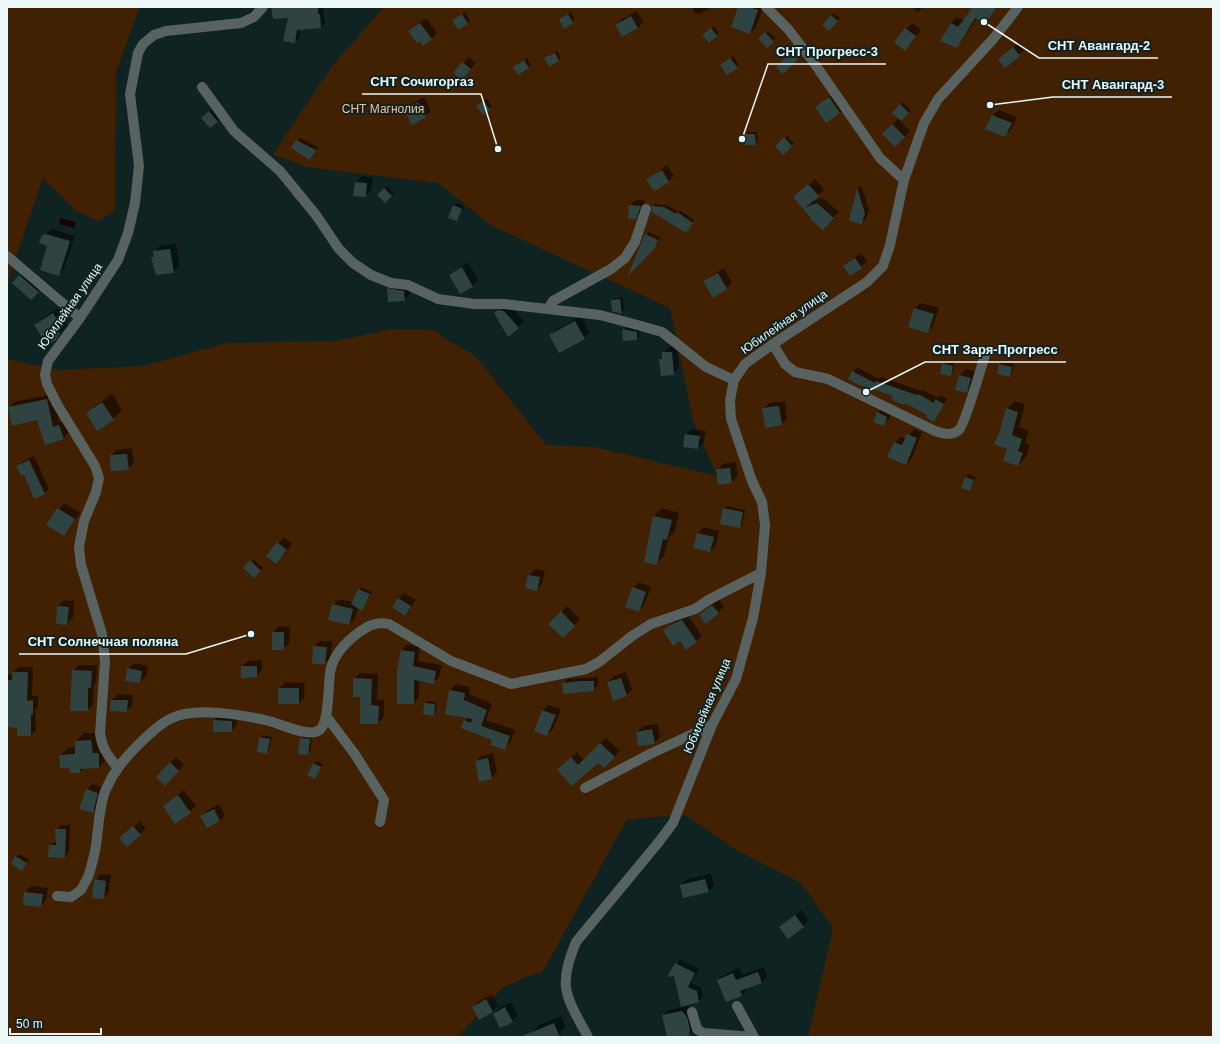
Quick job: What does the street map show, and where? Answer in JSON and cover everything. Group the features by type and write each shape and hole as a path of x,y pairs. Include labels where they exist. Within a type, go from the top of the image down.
{"street":[{"name":"Юбилейная улица","path":"117,767 105,753 102,746 100,734 104,654 102,634 81,565 79,547 82,526 96,492 99,478 95,466 54,398 47,384 45,375 48,361 80,318 118,260 128,233 135,203 139,166 130,94 138,53 143,44 154,35 166,31 241,23 254,17 263,7"},
{"path":"766,7 788,29 812,60 880,158 904,180"},
{"name":"Юбилейная улица","path":"588,1037 570,1002 565,986 565,972 570,955 576,942 658,843 673,822 712,725 736,679 753,618 761,573 765,525 762,502 752,481 731,419 730,400 734,380 745,364 867,282 883,266 890,245 904,180 930,110 938,99 994,38 1018,7"},
{"path":"202,88 234,132 280,171 316,214 339,249 353,263 371,275 391,283 408,285 438,299 474,304 504,304 548,308 600,315 662,332 706,367 734,380"},
{"path":"548,308 553,300 611,269 625,258 635,242 646,209"},
{"path":"7,256 80,318"},
{"path":"773,344 785,364 796,372 828,379 935,432 946,434 953,434 960,429 966,417 985,355"},
{"path":"57,896 71,897 81,890 88,877 95,851 100,809 106,790 117,767 149,735 171,718 182,715 219,713 268,721 313,733 323,728 326,716 331,669 336,657 348,641 367,626 375,624 388,624 451,661 511,684 586,669 599,662 632,636 651,624 695,609 710,599 761,573"},
{"path":"326,716 354,753 384,800 380,822"},
{"path":"585,788 650,754 712,725"},
{"path":"737,1006 754,1037"},
{"path":"692,1012 697,1029 703,1033 754,1037"}],"green space":[{"path":"7,7 143,7 139,9 116,72 115,211 98,221 76,211 43,178 7,284"},
{"name":"СНТ Магнолия","path":"384,7 1213,7 1213,1037 808,1037 833,928 801,883 738,851 685,815 627,819 542,973 528,976 502,988 458,1037 7,1037 7,359 57,370 143,366 227,343 336,341 392,329 434,330 447,340 470,352 482,364 546,445 594,447 717,476 693,420 670,308 492,226 438,183 306,167 273,154 333,65"}],"shaded area":[{"path":"60,218 76,222 74,228 59,224"}],"building":[{"path":"271,7 318,7 321,28 297,30 295,43 283,41 288,18 273,19"},
{"path":"738,7 749,7 758,10 750,34 731,27"},
{"path":"973,7 997,7 985,24 975,18 957,48 940,41 951,23 958,27"},
{"path":"462,14 468,24 458,30 452,20"},
{"path":"568,14 573,23 564,29 559,19"},
{"path":"831,15 838,21 829,31 822,25"},
{"path":"631,16 638,28 622,37 615,25"},
{"path":"420,23 432,39 423,46 420,41 417,43 408,31"},
{"path":"711,28 717,36 709,43 702,35"},
{"path":"905,28 916,36 905,51 894,42"},
{"path":"765,32 774,42 767,48 758,39"},
{"path":"1013,47 1020,56 1005,68 998,59"},
{"path":"791,52 798,59 783,74 776,67"},
{"path":"555,53 559,61 549,67 544,58"},
{"path":"730,58 738,68 727,75 720,65"},
{"path":"524,60 529,68 518,75 513,67"},
{"path":"462,62 471,69 462,80 453,73"},
{"path":"829,97 840,113 826,123 815,107"},
{"path":"484,101 490,110 483,115 476,106"},
{"path":"418,102 426,117 412,125 404,110"},
{"path":"900,104 909,113 901,121 892,113"},
{"path":"209,111 218,122 210,128 201,118"},
{"path":"992,115 1012,123 1005,137 985,129"},
{"path":"892,124 905,137 895,147 882,134"},
{"path":"744,134 755,134 756,145 745,145"},
{"path":"784,137 792,146 783,155 775,146"},
{"path":"296,140 316,150 310,160 291,148"},
{"path":"662,170 669,182 654,191 646,179"},
{"path":"355,182 367,183 366,197 353,196"},
{"path":"808,184 819,196 806,207 817,203 834,218 823,230 810,219 811,218 793,197"},
{"path":"384,188 392,196 385,203 377,195"},
{"path":"857,188 865,213 862,224 849,221"},
{"path":"453,205 462,209 457,221 448,218"},
{"path":"629,205 641,206 636,219 628,219"},
{"path":"652,206 664,207 676,214 677,212 693,223 686,233 652,212"},
{"path":"46,234 70,241 59,276 40,270 47,246 39,243 42,235"},
{"path":"645,234 658,240 655,248 627,277"},
{"path":"170,249 174,273 156,275 151,257 154,257 153,251"},
{"path":"855,258 862,268 850,276 843,266"},
{"path":"462,267 473,287 460,294 449,275"},
{"path":"718,273 727,289 713,298 703,281"},
{"path":"19,275 39,292 31,300 12,283"},
{"path":"387,288 404,291 405,301 388,302"},
{"path":"620,299 622,314 612,311 611,300"},
{"path":"914,308 934,314 928,333 908,327"},
{"path":"498,310 504,311 519,328 508,337 494,313"},
{"path":"53,313 62,328 58,330 60,333 56,340 47,345 34,325"},
{"path":"575,321 585,339 559,353 549,335"},
{"path":"622,329 637,332 637,340 623,341"},
{"path":"662,352 672,352 674,375 661,376 659,359 662,359"},
{"path":"942,363 953,366 951,376 940,374"},
{"path":"999,364 1012,367 1010,377 997,374"},
{"path":"852,371 875,383 876,381 917,395 918,394 934,403 935,399 944,404 934,422 926,417 927,415 905,403 904,405 892,400 893,396 857,384 848,379"},
{"path":"959,375 971,378 967,393 955,390"},
{"path":"47,399 53,427 59,425 64,439 45,445 37,420 12,426 8,407"},
{"path":"102,402 114,420 97,431 86,413"},
{"path":"779,406 782,425 765,428 762,408"},
{"path":"1006,408 1018,412 1012,435 1022,439 1018,451 1023,453 1018,466 1003,461 1007,449 994,444 1000,431"},
{"path":"877,412 887,417 884,426 873,422"},
{"path":"685,434 700,436 698,449 683,447"},
{"path":"907,434 917,438 906,465 887,457 894,442 902,445"},
{"path":"127,454 129,470 111,471 110,455"},
{"path":"29,460 45,494 34,499 24,475 21,476 16,466"},
{"path":"730,468 732,483 718,485 716,469"},
{"path":"965,477 974,480 970,491 961,488"},
{"path":"57,508 75,519 64,536 46,525"},
{"path":"723,508 743,512 740,528 720,524"},
{"path":"653,516 672,520 667,540 663,539 657,565 644,562"},
{"path":"697,533 714,537 710,552 693,548"},
{"path":"277,542 287,550 276,564 266,556"},
{"path":"250,560 261,571 254,578 243,568"},
{"path":"528,575 540,577 537,591 525,588"},
{"path":"632,587 646,592 639,612 625,607"},
{"path":"358,589 370,594 362,611 351,604"},
{"path":"398,598 411,606 405,616 392,607"},
{"path":"332,604 353,609 349,625 328,620"},
{"path":"712,605 719,613 706,624 699,615"},
{"path":"57,606 69,607 67,625 56,624"},
{"path":"561,611 575,626 563,638 548,624"},
{"path":"682,620 697,642 686,650 680,641 673,646 663,630"},
{"path":"272,632 284,632 284,650 272,650"},
{"path":"313,646 327,647 325,664 312,664"},
{"path":"401,650 415,652 413,666 436,671 434,684 414,680 414,704 397,704 397,670"},
{"path":"241,666 257,666 257,677 241,678"},
{"path":"127,668 142,671 140,683 125,681"},
{"path":"72,670 92,671 91,688 88,688 88,711 70,711"},
{"path":"12,672 28,672 27,701 33,700 33,714 31,714 31,736 17,736 17,728 7,727 7,680 12,680"},
{"path":"353,678 372,679 371,705 379,706 378,724 360,724 360,697 353,697"},
{"path":"621,678 627,696 613,701 607,682"},
{"path":"594,681 594,691 563,694 562,683"},
{"path":"278,688 299,688 299,704 278,704"},
{"path":"449,690 465,693 464,700 487,710 481,726 510,736 505,750 490,745 492,740 461,728 464,720 471,723 472,719 445,714"},
{"path":"111,700 128,700 127,712 110,711"},
{"path":"424,703 435,704 434,716 423,714"},
{"path":"542,710 556,715 547,736 534,731"},
{"path":"213,720 232,721 232,732 213,732"},
{"path":"652,729 655,744 638,746 636,732"},
{"path":"259,737 270,739 267,754 257,752"},
{"path":"300,738 310,739 308,755 298,754"},
{"path":"91,740 93,753 99,753 99,768 80,769 80,773 70,773 70,768 60,768 59,755 75,754 75,741"},
{"path":"600,743 615,757 604,768 598,763 572,786 557,770 571,757 578,765"},
{"path":"488,758 492,779 479,782 475,761"},
{"path":"170,762 179,771 165,786 156,777"},
{"path":"313,763 321,767 315,779 307,775"},
{"path":"86,789 98,793 93,813 79,809"},
{"path":"178,795 191,813 175,824 163,806"},
{"path":"214,809 220,821 207,828 200,816"},
{"path":"133,826 141,835 127,847 119,838"},
{"path":"55,829 66,829 65,858 48,857 49,845 56,845"},
{"path":"15,856 27,863 22,871 11,864"},
{"path":"94,879 106,881 104,899 92,898"},
{"path":"705,879 709,892 683,898 680,885"},
{"path":"24,892 43,894 41,907 23,905"},
{"path":"795,915 804,927 788,939 779,927"},
{"path":"675,963 695,973 688,987 697,991 699,1002 681,1007 674,976 667,977"},
{"path":"758,972 762,983 740,991 742,996 726,1002 717,980 733,973 736,980"},
{"path":"486,999 493,1012 479,1020 472,1007"},
{"path":"505,1007 513,1022 500,1028 493,1014"},
{"path":"682,1011 687,1017 690,1029 689,1036 667,1037 662,1015"},
{"path":"554,1023 560,1037 520,1037"}],"place":[{"name":"СНТ Авангард-2","path":"984,22"},
{"name":"СНТ Авангард-3","path":"990,105"},
{"name":"СНТ Прогресс-3","path":"742,139"},
{"name":"СНТ Сочигоргаз","path":"498,149"},
{"name":"СНТ Заря-Прогресс","path":"866,392"},
{"name":"СНТ Солнечная поляна","path":"251,634"}]}
